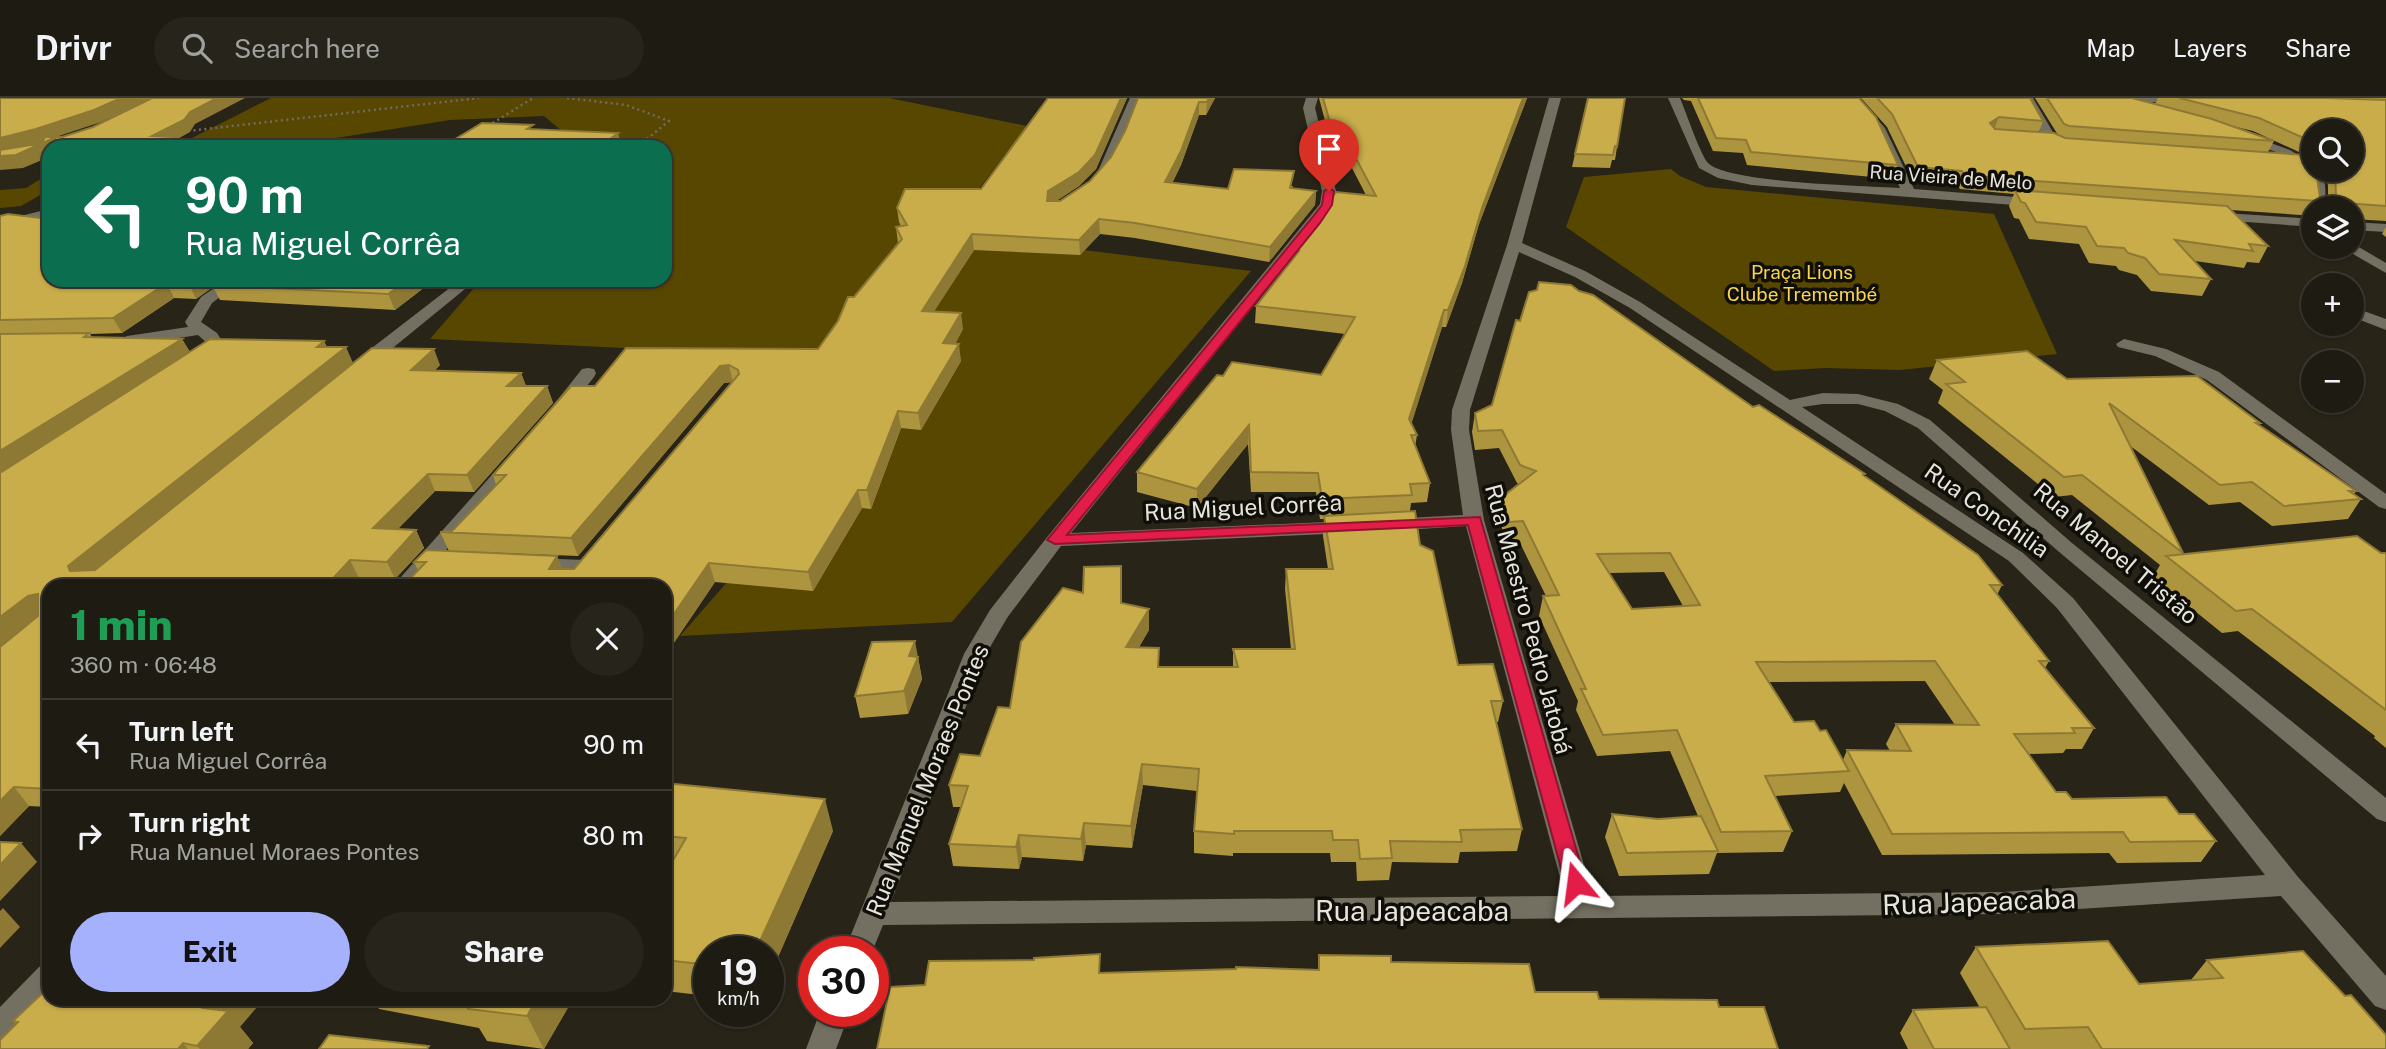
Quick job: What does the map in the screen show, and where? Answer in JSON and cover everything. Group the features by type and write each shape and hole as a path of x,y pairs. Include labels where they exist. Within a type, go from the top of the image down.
{"street":[{"path":"1086,191 1104,172 1136,98"},
{"name":"Rua Manuel Moraes Pontes","path":"864,936 975,654 998,615 1055,540 1327,205 1329,191 1309,108 1312,98"},
{"name":"Rua Maestro Pedro Jatobá","path":"1555,98 1514,245 1461,410 1460,430 1474,520 1583,909"},
{"name":"Rua Vieira de Melo","path":"1674,98 1703,165 1712,172 1752,181 2051,204"},
{"path":"1852,98 1861,104 1879,130 1909,193"},
{"path":"2027,98 2046,140 2060,145 2089,148"},
{"path":"2111,99 2202,101"},
{"path":"2111,99 2164,114"},
{"path":"2229,132 2301,162"},
{"path":"2265,161 2301,163"},
{"path":"0,225 42,214"},
{"path":"2192,215 2301,222"},
{"path":"2364,227 2386,228"},
{"name":"Rua Conchilia","path":"1514,245 1580,274 1635,305 2016,557 2066,603 2288,885 2386,997"},
{"path":"2364,255 2386,269"},
{"path":"198,330 193,322 198,311 206,300 226,287"},
{"path":"351,374 460,287"},
{"path":"2364,316 2386,325"},
{"path":"116,341 198,330 208,334 216,344 207,354 184,369"},
{"path":"2124,344 2160,352 2213,376 2386,503"},
{"path":"546,426 588,373"},
{"name":"Rua Manoel Tristão","path":"1787,406 1828,397 1854,398 1880,402 1904,411 1924,424 2065,547 2386,812"},
{"path":"409,579 528,446"},
{"name":"Rua Miguel Corrêa","path":"1055,540 1474,520"},
{"path":"574,579 601,548"},
{"path":"426,559 453,560"},
{"path":"519,563 585,566"},
{"name":"Rua Japeacaba","path":"872,914 2003,903 2288,885"},
{"path":"0,1028 42,983"},
{"path":"821,1049 829,1027"}],"path":[{"path":"180,132 480,98"},
{"path":"488,126 533,98"},
{"path":"567,98 626,105 668,121 645,140"}],"green space":[{"path":"271,98 889,98 1027,126 959,215 1020,242 1251,271 952,622 680,636 735,573 842,370 667,350 430,339 475,287 672,287 672,140 573,140 544,116 450,120 323,140 188,140"},
{"name":"Praça Lions Clube Tremembé","path":"1671,169 1680,176 1706,187 1994,214 2057,354 1900,370 1825,368 1774,371 1566,227 1584,177"},
{"path":"42,178 42,194 21,206 0,208 0,190 26,188"}],"building":[{"path":"0,98 121,98 94,110 0,138"},
{"path":"152,98 217,98 190,112 184,120 152,136 172,137 170,140 55,140 56,137 93,127"},
{"path":"1048,98 1121,98 1095,155 1079,172 1048,191 1047,201 1060,201 1090,181 1111,157 1138,98 1209,98 1207,102 1199,102 1181,151 1165,182 1228,189 1234,169 1294,171 1290,188 1316,191 1270,247 1099,219 1079,240 972,234 922,311 961,313 943,343 959,344 918,413 898,411 867,490 858,490 808,572 709,563 672,617 672,579 410,579 426,562 414,562 426,550 557,556 549,569 574,569 739,374 738,370 729,365 720,366 571,538 440,532 452,531 506,475 493,475 571,386 595,386 626,348 818,349 838,321 848,297 854,297 902,239 896,227 907,225 897,208 905,189 981,189"},
{"path":"1323,98 1523,98 1482,208 1465,266 1448,310 1444,310 1409,419 1417,435 1411,435 1430,483 1410,484 1412,495 1322,499 1318,473 1251,472 1249,425 1197,489 1137,472 1217,375 1223,376 1232,362 1321,375 1355,317 1256,306 1299,251 1290,249 1336,192 1376,196 1342,132 1333,133"},
{"path":"1588,98 1625,98 1617,147 1615,146 1613,155 1575,154"},
{"path":"1698,98 1859,98 1876,117 1898,165 1751,152 1746,140 1716,138"},
{"path":"1877,98 2030,98 2043,121 1999,117 1990,123 1995,129 2054,133 2065,138 2301,155 2301,182 2318,182 2320,196 2301,196 2301,200 2009,179 1918,167 1892,114"},
{"path":"2047,98 2132,98 2212,119 2274,141 2069,126 2064,124"},
{"path":"2179,98 2386,100 2386,206 2364,204 2364,196 2336,196 2335,182 2364,182 2364,119 2301,119 2301,137 2259,118"},
{"path":"482,123 533,125 527,129 618,133 608,140 454,140"},
{"path":"42,143 16,155 0,156 0,150"},
{"path":"2015,190 2227,206 2268,246 2249,244 2253,251 2175,240 2211,279 2159,274 2145,258 2128,253 2124,248 2097,246 2086,227 2036,222"},
{"path":"42,208 42,287 161,287 113,318 0,320 0,216 8,214 40,218"},
{"path":"1539,282 1571,285 1579,291 1593,295 1753,407 1759,405 1865,474 1863,475 1978,555 2002,585 1990,585 2049,661 2039,661 2094,728 2072,728 2075,733 2014,734 2056,792 2066,792 2072,799 2166,797 2179,814 2194,814 2216,841 2130,842 2123,832 1892,834 1847,750 1911,751 1896,724 1979,725 1935,661 1756,662 1794,722 1814,721 1820,731 1826,730 1849,771 1765,776 1792,831 1721,832 1677,730 1603,735 1581,689 1586,689 1543,596 1559,595 1523,521 1509,522 1502,497 1536,471 1520,465 1502,430 1478,431 1475,413 1492,405 1516,320 1520,321 1529,292 1537,290","holes":["1670,553 1700,605 1632,609 1597,554"]},
{"path":"251,287 398,287 388,294"},
{"path":"89,333 84,337 182,339 0,451 0,334"},
{"path":"210,339 324,341 317,347 346,347 68,566 70,571 95,570 372,348 434,349 411,370 521,373 507,386 547,386 467,475 428,474 373,528 416,530 387,562 350,560 332,579 42,579 42,789 14,787 0,801 0,647 38,616 38,594 28,596 0,617 0,473"},
{"path":"2027,351 2067,379 2197,376 2260,423 2256,423 2356,491 2349,491 2361,499 2284,506 2252,482 2220,485 2109,403 2183,553 2082,475 2064,477 1946,384 1965,382 1937,360"},
{"path":"1415,511 1420,545 1433,551 1458,665 1493,664 1503,701 1491,701 1522,829 1460,830 1462,842 1390,841 1392,858 1360,859 1358,840 1333,840 1332,831 1234,831 1234,834 1194,831 1199,769 1142,764 1131,826 1084,823 1081,839 1019,835 1016,847 949,844 968,786 949,785 960,754 980,756 998,707 1010,708 1021,642 1063,588 1083,593 1084,567 1121,566 1121,603 1149,609 1126,647 1159,648 1158,667 1238,667 1233,649 1295,649 1286,569 1333,569 1324,516"},
{"path":"2357,536 2381,553 2386,553 2386,710 2252,609 2236,611 2166,556"},
{"path":"915,641 909,656 918,657 904,691 855,696 872,642"},
{"path":"672,784 825,799 762,936 693,936 693,963 672,961 672,862 686,838 672,837"},
{"path":"1612,814 1658,819 1701,816 1718,851 1627,853"},
{"path":"0,842 21,843 0,865"},
{"path":"2108,941 2139,984 2223,978 2207,960 2303,951 2345,996 2351,995 2386,1035 2386,1049 2102,1049 2088,1027 2025,1029 1976,947"},
{"path":"1100,954 1099,973 1236,967 1319,970 1319,955 1391,956 1391,962 1529,964 1535,992 1597,992 1599,999 1717,1000 1719,1007 1764,1007 1778,1049 877,1049 882,1027 889,1027 890,987 925,985 929,961"},
{"path":"42,994 42,1006 205,1006 203,1008 228,1011 197,1046 183,1043 178,1049 0,1049 0,1040 18,1022 13,1021"},
{"path":"469,1006 533,1006 527,1016 468,1009"},
{"path":"1986,1007 2010,1049 1934,1049 1913,1010"},
{"path":"329,1035 429,1046 427,1049 319,1049"}],"route":[{"path":"1329,191 1327,205 1316,221 1055,540 1474,520 1576,883"}]}
